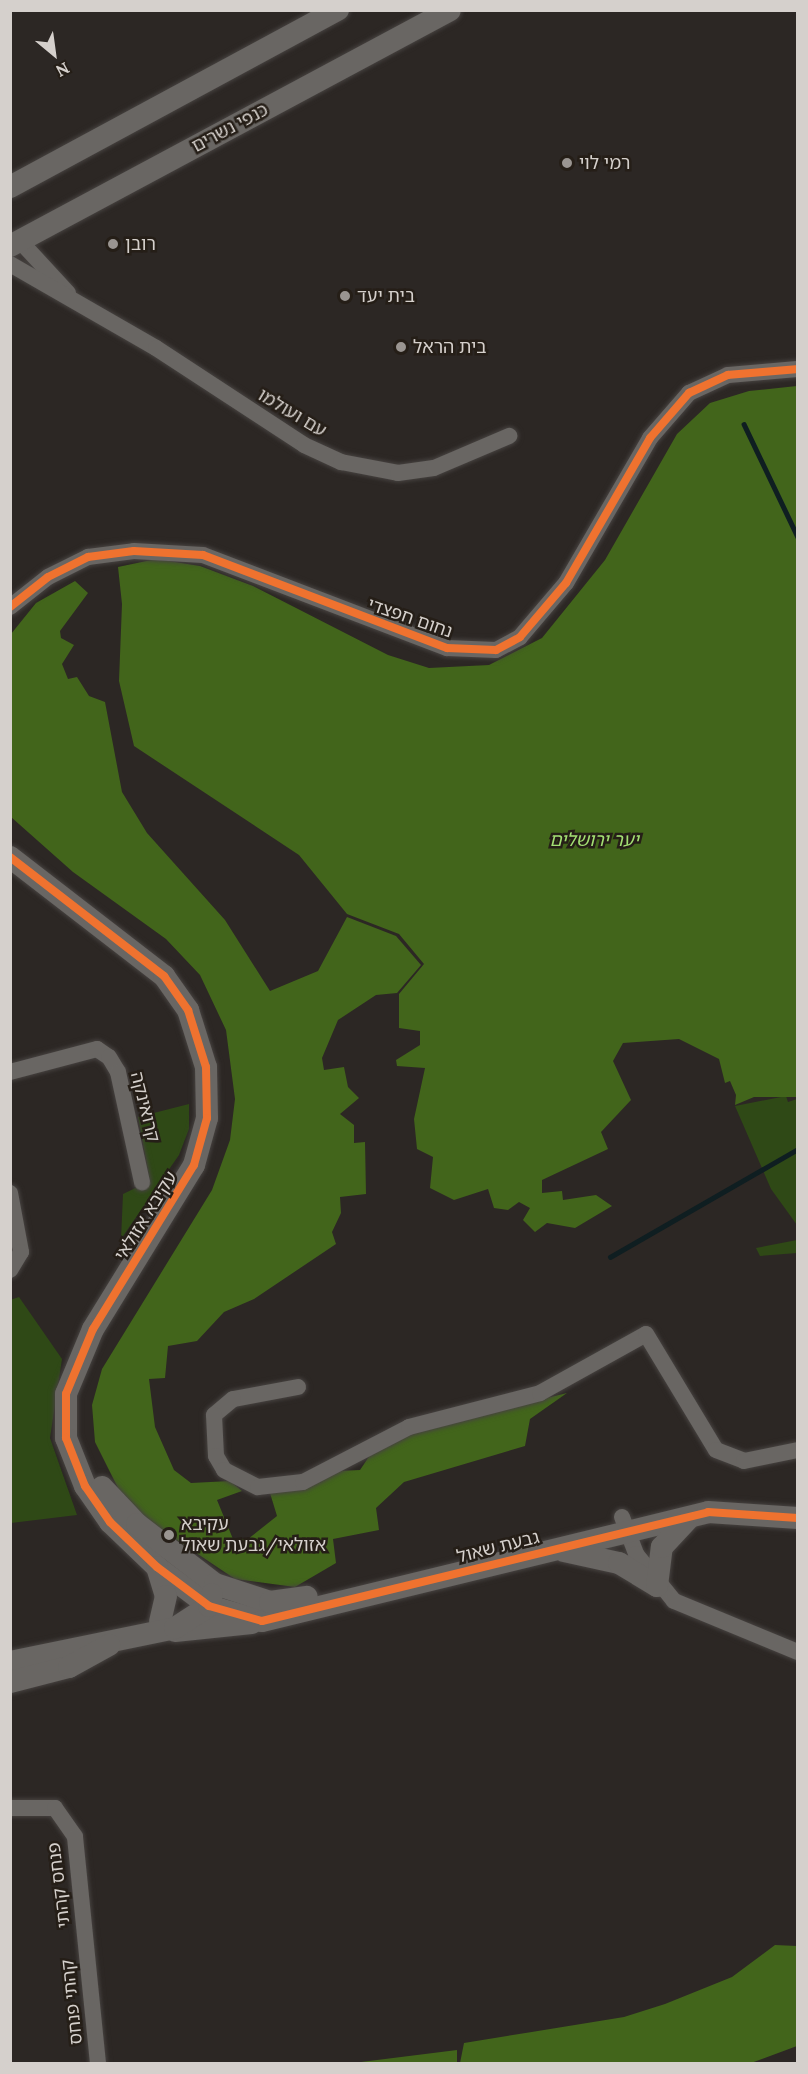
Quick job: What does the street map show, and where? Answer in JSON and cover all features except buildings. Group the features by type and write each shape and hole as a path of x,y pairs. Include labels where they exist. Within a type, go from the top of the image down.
{"street":[{"path":"10,187 338,10"},
{"name":"כנפי נשרים","path":"15,243 450,10"},
{"name":"עם ועולמו","path":"15,243 75,300"},
{"name":"עם ועולמו","path":"10,264 42,287 75,300 304,445 340,462 398,473 434,468 509,436"},
{"name":"נחום חפצדי","path":"10,607 48,577 88,557 135,551 203,555 447,648 496,650 520,637 566,584 650,438 689,393 728,375 798,369"},
{"name":"עקיבא אזולאי","path":"10,838 177,969 200,1003 216,1044 222,1091 208,1165 90,1362 79,1417 84,1452 117,1507 207,1596"},
{"name":"עקיבא אזולאי","path":"10,857 164,976 188,1010 206,1067 207,1118 194,1166 93,1329 66,1395 66,1437 85,1486 110,1522 157,1567 207,1596"},
{"name":"קרואינקה","path":"10,1072 97,1049 118,1072 142,1182"},
{"path":"10,1193 20,1244 14,1266"},
{"path":"298,1387 233,1399 214,1415 216,1456 224,1470 258,1487 303,1482 409,1427 540,1393 646,1334 716,1450 744,1461 798,1450"},
{"name":"גבעת שאול","path":"207,1596 262,1621 551,1550 706,1498 798,1502"},
{"name":"גבעת שאול","path":"207,1596 286,1602 624,1524 732,1511 798,1518"},
{"path":"657,1586 662,1546 678,1525 695,1515"},
{"path":"624,1524 657,1586"},
{"path":"551,1550 619,1563 657,1586 688,1611 798,1652"},
{"path":"147,1631 166,1596 157,1567"},
{"path":"10,1682 69,1667 147,1631 207,1596"},
{"path":"10,1662 147,1631 262,1621"},
{"name":"פנחס קהתי","path":"10,1808 55,1808 75,1837 85,1936"},
{"name":"קהתי פנחס","path":"85,1936 98,2064"}],"green space":[{"name":"יער ירושלים","path":"797,386 797,1097 754,1097 735,1105 736,1095 730,1081 725,1083 719,1059 679,1039 623,1043 613,1061 631,1100 601,1132 608,1149 542,1180 542,1193 562,1191 563,1200 596,1195 612,1206 575,1228 547,1223 535,1232 523,1220 530,1208 519,1202 508,1210 494,1208 488,1189 454,1200 430,1188 433,1157 417,1149 414,1119 425,1068 397,1066 396,1060 420,1045 420,1031 399,1028 399,994 424,964 399,934 347,914 299,855 134,746 119,681 122,604 118,567 156,559 200,566 253,586 388,655 429,668 489,665 542,638 605,560 677,434 710,403 749,391"},
{"path":"75,581 88,593 60,631 61,638 74,645 62,664 68,679 77,677 89,696 105,702 122,792 147,833 225,920 270,991 318,971 347,917 396,936 421,965 397,993 376,995 338,1020 322,1058 324,1070 344,1067 348,1087 359,1098 340,1114 354,1125 354,1143 365,1142 366,1194 340,1197 341,1213 332,1232 336,1244 254,1299 224,1312 197,1341 168,1346 165,1378 149,1379 155,1427 174,1470 191,1483 230,1481 242,1491 217,1500 233,1539 248,1539 277,1516 270,1493 337,1471 360,1470 374,1449 413,1431 567,1393 530,1419 525,1446 404,1482 376,1508 379,1530 333,1539 336,1563 295,1587 235,1579 150,1522 121,1494 95,1442 92,1405 102,1369 212,1190 230,1140 235,1099 226,1030 200,975 166,939 73,872 11,817 11,634 36,603"},
{"path":"786,1096 788,1102 797,1099 797,1225 771,1189 735,1106"},
{"path":"189,1104 189,1129 179,1155 121,1239 123,1194 150,1181 138,1117"},
{"path":"797,1240 797,1253 760,1256 756,1248"},
{"path":"19,1297 62,1359 50,1438 77,1515 11,1523 10,1300"},
{"path":"775,1945 797,1946 797,2046 751,2063 460,2063 464,2043 624,2017 665,2004 732,1977"},
{"path":"457,2050 457,2063 353,2063"}],"waterway":[{"path":"744,424 798,537"},
{"path":"610,1257 798,1149"}],"cycle path":[{"path":"10,607 48,577 88,557 134,551 203,555 447,648 496,650 520,637 566,583 650,438 689,393 728,375 798,369"},
{"path":"10,857 164,976 188,1010 206,1067 207,1118 194,1165 93,1329 66,1394 66,1438 85,1486 110,1522 157,1567 209,1606 262,1621 708,1512 798,1518"}],"place":[{"name":"רמי לוי","path":"567,163"},
{"name":"רובן","path":"113,244"},
{"name":"בית יעד","path":"345,296"},
{"name":"בית הראל","path":"401,347"},
{"name":"עקיבא אזולאי/גבעת שאול","path":"169,1535"}]}
